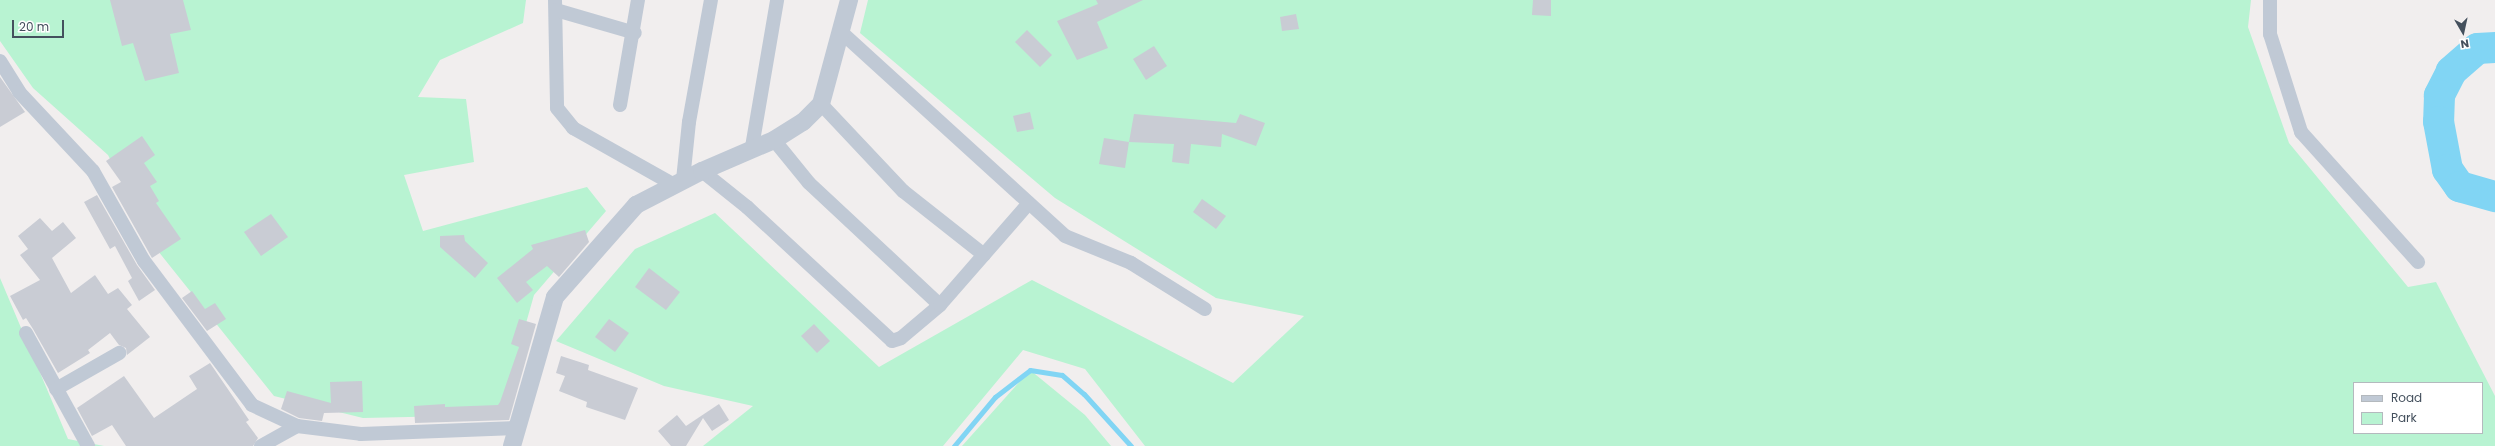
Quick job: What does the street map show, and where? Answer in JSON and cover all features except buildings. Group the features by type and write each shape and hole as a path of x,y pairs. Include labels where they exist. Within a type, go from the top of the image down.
{"street":[{"path":"620,105 635,33 638,0"},
{"path":"679,182 711,0"},
{"path":"752,147 778,0"},
{"path":"512,446 515,428 555,297 632,209 679,182 752,147 774,140 803,122 821,104 849,0"},
{"path":"2270,0 2270,34 2301,132 2418,262"},
{"path":"635,33 555,5 557,108 572,128 679,182"},
{"path":"840,31 1065,236 1131,263 1205,309"},
{"path":"0,61 19,92 93,171 144,261 252,405 297,426 361,434 515,428"},
{"path":"821,104 904,191 984,255"},
{"path":"774,140 809,183 940,305"},
{"path":"702,171 747,207 892,341 901,338 940,305 1029,203"},
{"path":"26,333 88,446"},
{"path":"56,389 119,353"},
{"path":"261,446 297,426"}],"green space":[{"path":"0,0 526,0 523,23 440,60 418,97 466,99 474,162 404,175 423,231 587,187 606,211 534,295 500,415 363,418 274,396 154,246 108,155 33,88 0,41"},
{"path":"868,0 2251,0 2248,27 2289,143 2408,287 2436,282 2495,396 2495,446 1145,446 1085,369 1023,350 943,446 703,446 753,406 664,386 556,341 635,249 715,213 879,367 1032,280 1233,383 1304,316 1216,298 1055,198 860,33"},
{"path":"0,278 68,439 104,446 0,446"},
{"path":"1030,370 1085,415 1111,446 962,446"}],"waterway":[{"path":"2495,47 2477,48 2451,71 2439,95 2438,121 2447,169 2459,186 2495,196"},
{"path":"954,446 995,397 1030,370 1062,375 1084,394 1131,446"}]}
